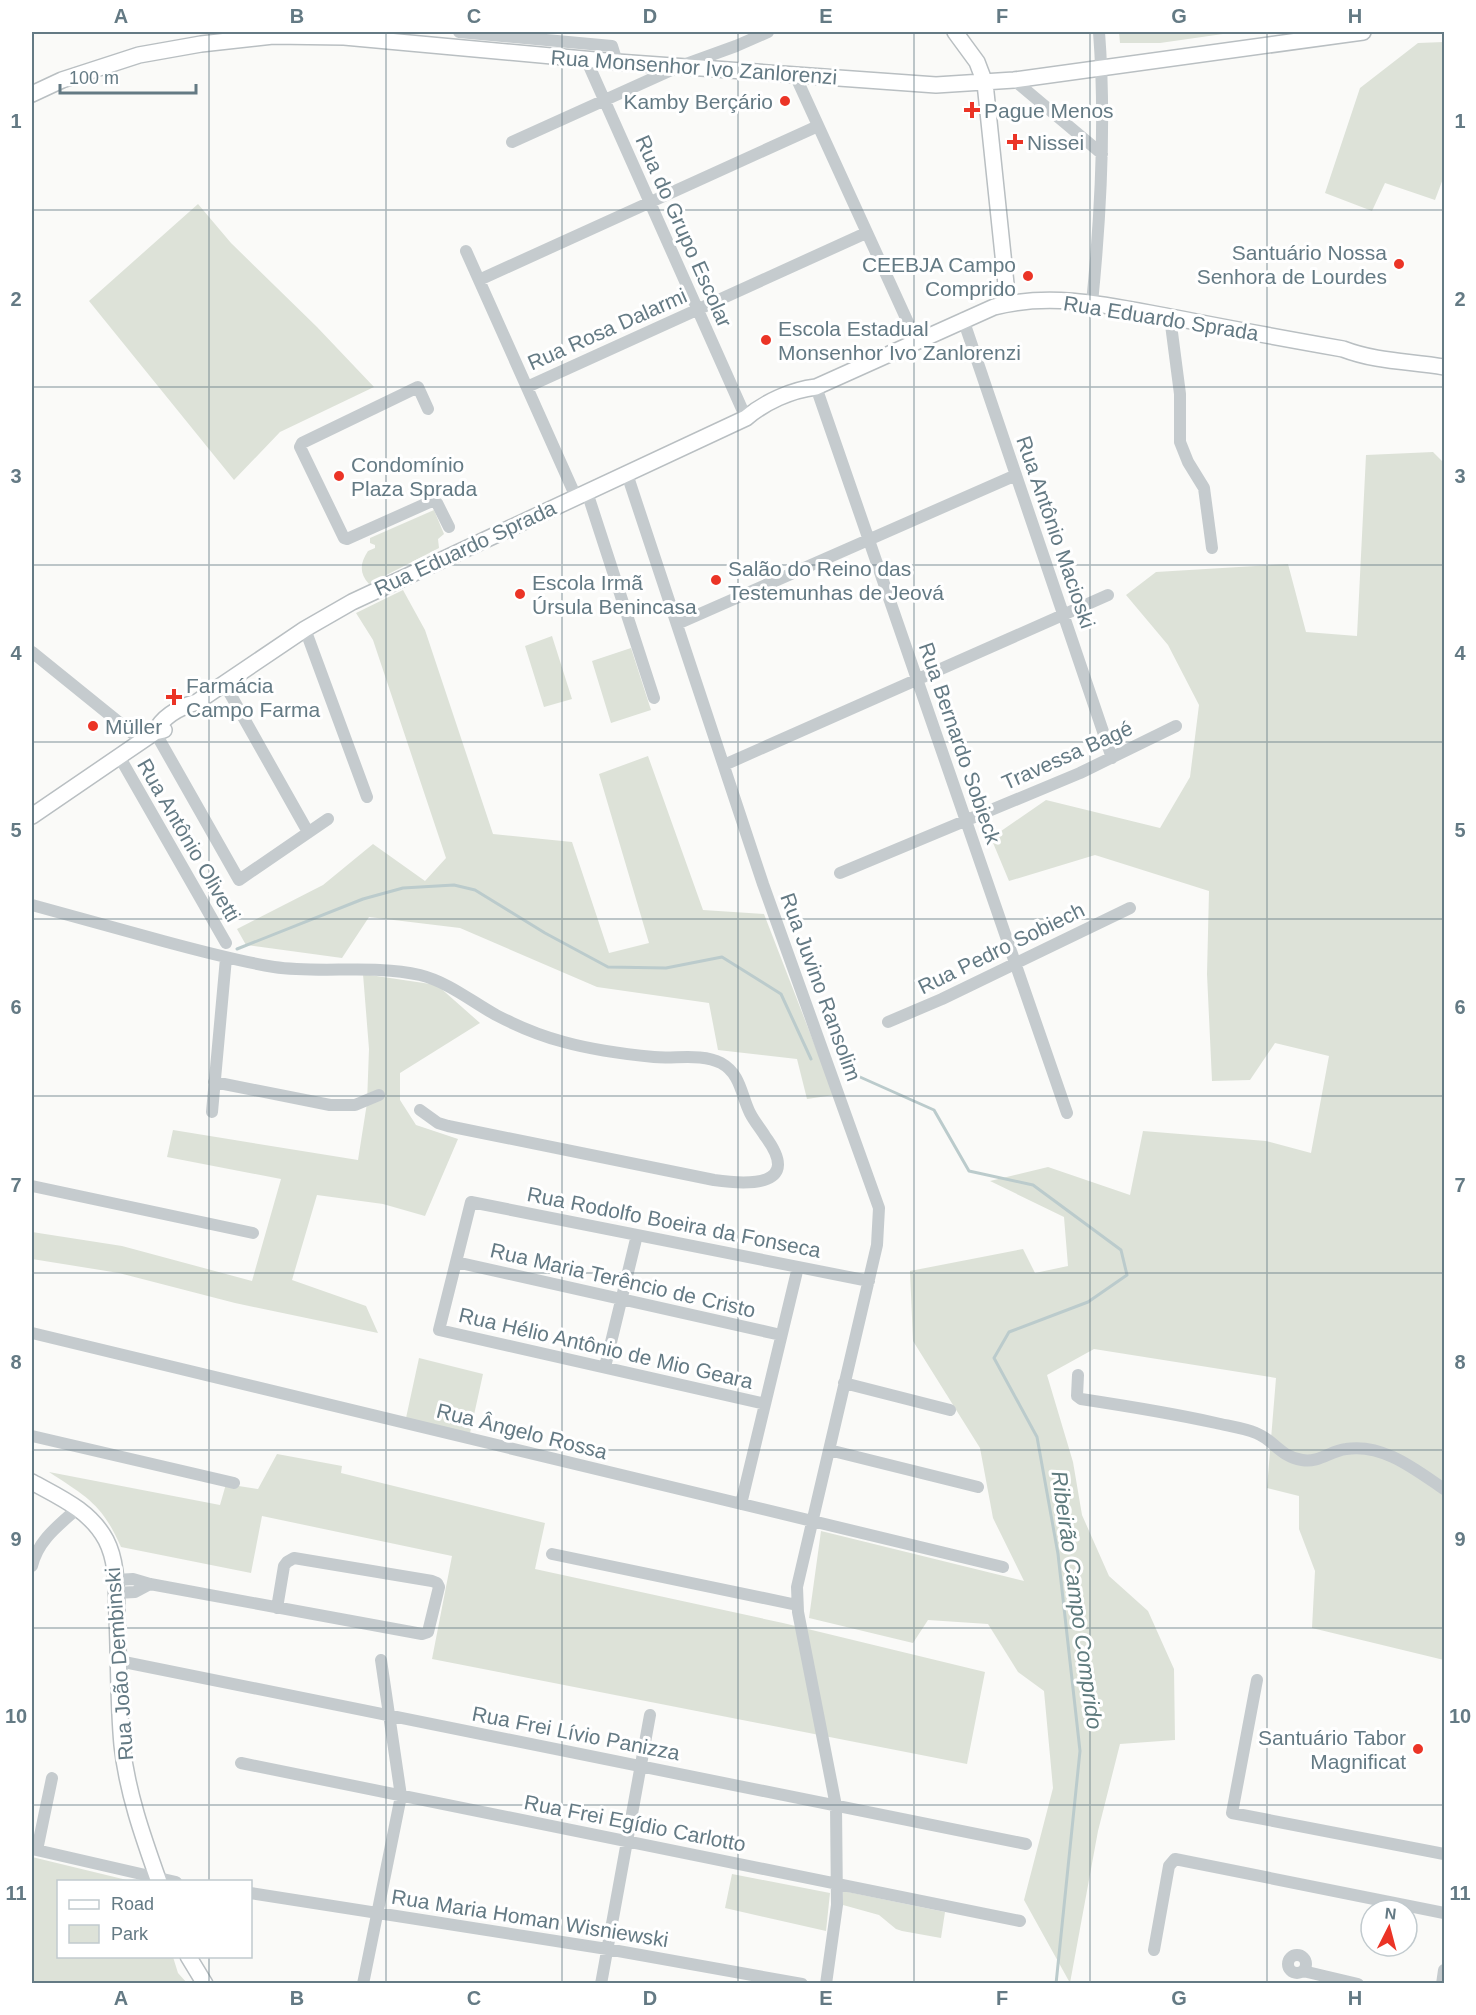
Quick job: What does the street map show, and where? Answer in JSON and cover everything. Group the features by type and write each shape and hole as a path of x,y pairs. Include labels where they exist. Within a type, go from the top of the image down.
{"main road":[{"path":"955,32 970,51 985,83 1008,303"},
{"name":"Rua Monsenhor Ivo Zanlorenzi","path":"32,94 62,80 139,55 201,44 294,35 377,36 617,62 912,84 985,83 1014,80 1363,32"},
{"name":"Rua Eduardo Sprada","path":"32,816 148,737 166,729 191,712 197,702 304,629 371,592 746,418 760,407 803,389 816,387 963,319 1008,303 1041,299 1092,303 1343,349 1364,357 1444,368"},
{"name":"Rua João Dembinski","path":"32,1482 78,1508 99,1529 107,1541 114,1566 116,1587 122,1735 128,1784 158,1880"},
{"path":"189,1958 206,1983"}],"street":[{"path":"459,32 612,46 617,62"},
{"path":"512,142 678,67 768,32"},
{"path":"1092,303 1102,154 1102,68 1099,32"},
{"name":"Rua do Grupo Escolar","path":"586,59 746,418"},
{"path":"795,75 915,340"},
{"path":"1014,80 1102,154"},
{"path":"479,280 818,126"},
{"name":"Rua Rosa Dalarmi","path":"527,387 866,233"},
{"path":"466,251 527,387 582,494 654,698"},
{"path":"1170,317 1179,382 1180,442 1188,462 1204,488 1212,548"},
{"name":"Rua Antônio Macioski","path":"963,319 1112,758"},
{"path":"428,409 418,387 302,443 300,447 344,538 347,539 432,501 437,503 449,527"},
{"name":"Rua Bernardo Sobieck","path":"816,387 1067,1113"},
{"name":"Rua Juvino Ransolim","path":"627,474 764,884 879,1208 879,1233 869,1281 798,1579 797,1605 836,1806 838,1884 835,1925 826,1983"},
{"path":"677,624 1016,475"},
{"path":"724,765 1108,595"},
{"path":"304,629 367,797"},
{"path":"32,652 148,737 239,880 328,819"},
{"path":"224,683 308,832"},
{"name":"Travessa Bagé","path":"840,873 1080,773 1176,726"},
{"name":"Rua Antônio Olivetti","path":"119,756 226,942"},
{"path":"32,905 226,958 278,968 390,971 421,975 514,1024 563,1042 633,1055 712,1060 730,1069 737,1077 750,1113 773,1146 777,1155 777,1165 774,1173 767,1180 760,1182 748,1184 714,1180 448,1126 430,1119 420,1110"},
{"name":"Rua Pedro Sobiech","path":"888,1022 1130,908"},
{"path":"212,1112 226,958"},
{"path":"214,1082 330,1105 355,1105 379,1095"},
{"path":"32,1186 253,1233"},
{"name":"Rua Rodolfo Boeira da Fonseca","path":"456,1262 471,1202 869,1281"},
{"path":"604,1367 637,1235"},
{"name":"Rua Maria Terêncio de Cristo","path":"456,1262 781,1335"},
{"name":"Rua Hélio Antônio de Mio Geara","path":"456,1262 439,1330 765,1404"},
{"path":"741,1504 798,1267"},
{"name":"Rua Ângelo Rossa","path":"32,1333 1003,1567"},
{"path":"1078,1375 1077,1396 1081,1399 1159,1411 1258,1433 1282,1453 1304,1460 1324,1458 1349,1448 1383,1453 1408,1464 1444,1490"},
{"path":"844,1383 950,1410"},
{"path":"32,1436 234,1483"},
{"path":"829,1450 978,1487"},
{"path":"32,1566 34,1554 50,1532 78,1508"},
{"path":"552,1554 797,1605"},
{"path":"116,1587 133,1579 277,1608 426,1634 439,1587 432,1581 294,1558 284,1566 277,1608"},
{"path":"363,1983 401,1796 381,1660"},
{"name":"Rua Frei Lívio Panizza","path":"119,1661 1026,1844"},
{"path":"1257,1680 1232,1813 1444,1854"},
{"path":"601,1983 650,1715"},
{"name":"Rua Frei Egídio Carlotto","path":"241,1763 1020,1921"},
{"path":"52,1778 34,1849 158,1880"},
{"path":"1154,1950 1169,1866 1175,1859 1444,1913"},
{"name":"Rua Maria Homan Wisniewski","path":"252,1893 607,1949 802,1983"},
{"path":"1442,1983 1444,1970"},
{"path":"1303,1971 1358,1983"}],"green space":[{"path":"1119,32 1237,32 1160,43 1120,43"},
{"path":"1444,42 1444,176 1435,200 1385,183 1372,211 1325,193 1360,88 1418,43"},
{"path":"198,204 231,243 317,327 374,387 280,432 234,480 89,301"},
{"path":"1433,452 1444,463 1444,1660 1312,1628 1315,1571 1299,1529 1299,1496 1267,1488 1276,1378 1094,1349 1047,1375 1073,1462 1082,1515 1109,1576 1148,1611 1174,1669 1175,1740 1120,1744 1098,1831 1070,1983 1024,1900 1053,1788 1044,1691 1018,1672 988,1624 928,1620 913,1643 809,1618 821,1531 1024,1581 993,1518 980,1448 913,1341 910,1271 1023,1249 1035,1273 1068,1266 1064,1217 990,1181 1048,1167 1130,1195 1143,1131 1266,1141 1311,1153 1329,1056 1275,1043 1250,1080 1212,1081 1207,974 1209,891 1095,855 1009,881 991,838 1046,800 1160,828 1190,777 1199,705 1168,645 1126,595 1156,572 1288,564 1306,632 1357,636 1366,455"},
{"path":"434,510 444,534 438,539 439,548 369,584 362,568 368,551 375,548 375,545 370,543 370,538"},
{"path":"403,590 425,630 493,834 572,842 609,953 649,943 599,774 648,756 703,910 764,914 834,1095 807,1099 797,1059 718,1050 709,1003 597,987 460,928 369,917 342,958 246,945 237,929 323,885 373,844 425,881 446,858 373,640 356,613"},
{"path":"552,636 572,699 544,707 525,646"},
{"path":"631,648 651,710 611,723 592,661"},
{"path":"363,974 437,985 480,1023 400,1073 400,1100 416,1125 458,1139 425,1216 383,1204 317,1195 292,1280 366,1306 378,1333 235,1303 119,1273 32,1259 32,1232 122,1246 252,1281 281,1179 167,1157 173,1130 358,1160 367,1103 369,1049"},
{"path":"419,1358 483,1374 470,1433 406,1418"},
{"path":"277,1454 342,1466 341,1473 545,1523 535,1569 783,1623 985,1672 967,1764 432,1659 452,1556 262,1516 251,1573 121,1547 100,1511 74,1488 49,1472 220,1505 226,1484 258,1489"},
{"path":"32,1857 127,1880 57,1880 57,1958 173,1958 178,1973 187,1983 32,1983"},
{"path":"732,1874 830,1893 826,1931 725,1908"},
{"path":"843,1891 945,1912 941,1938 896,1929 879,1915 843,1905"}],"waterway":[{"name":"Ribeirão Campo Comprido","path":"237,949 363,899 403,888 454,885 475,890 545,933 608,967 666,968 722,957 781,994 811,1059"},
{"name":"Ribeirão Campo Comprido","path":"851,1073 934,1110 969,1171 1033,1185 1121,1250 1127,1275 1088,1302 1009,1332 994,1358 1037,1437 1058,1554 1080,1751 1056,1984"}],"place":[{"name":"Kamby Berçário","path":"785,101"},
{"name":"Pague Menos","path":"972,110"},
{"name":"Nissei","path":"1015,142"},
{"name":"Santuário Nossa Senhora de Lourdes","path":"1399,264"},
{"name":"CEEBJA Campo Comprido","path":"1028,276"},
{"name":"Escola Estadual Monsenhor Ivo Zanlorenzi","path":"766,340"},
{"name":"Condomínio Plaza Sprada","path":"339,476"},
{"name":"Salão do Reino das Testemunhas de Jeová","path":"716,580"},
{"name":"Escola Irmã Úrsula Benincasa","path":"520,594"},
{"name":"Farmácia Campo Farma","path":"174,697"},
{"name":"Müller","path":"93,726"},
{"name":"Santuário Tabor Magnificat","path":"1418,1749"}]}
